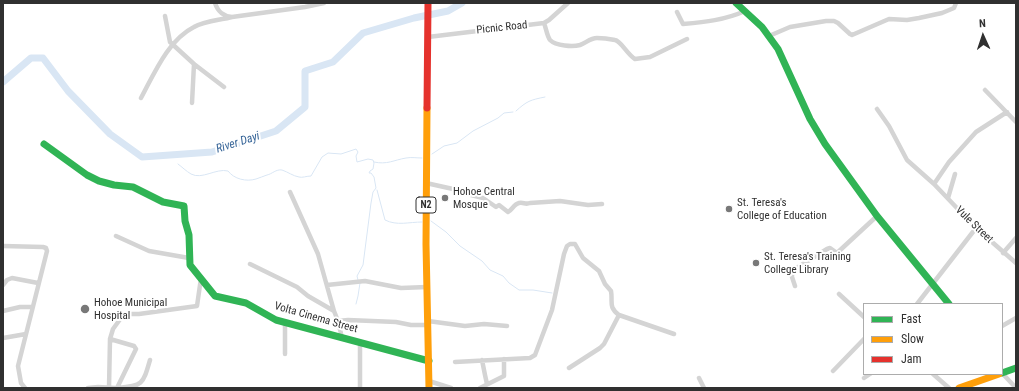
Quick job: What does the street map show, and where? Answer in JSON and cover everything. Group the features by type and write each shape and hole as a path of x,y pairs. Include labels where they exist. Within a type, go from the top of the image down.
{"main road":[{"path":"736,3 762,27 778,49 810,119 825,144 877,216 948,303"},
{"name":"N2","path":"428,4 426,183 429,384"},
{"name":"Volta Cinema Street","path":"44,144 87,175 98,181 114,185 133,187 163,202 184,206 185,221 189,235 189,258 191,267 215,296 246,303 269,317 285,322 429,361"},
{"path":"1003,372 1016,368"},
{"path":"959,388 994,375"}],"street":[{"path":"215,3 217,9 221,13 232,17"},
{"path":"141,98 161,61 173,45 194,26 232,17 305,8 324,3"},
{"path":"568,3 544,23 550,39 555,43 574,46 597,38 617,40 627,53 635,59 650,58 687,39"},
{"path":"769,36 790,27 826,21 834,21 838,23 852,35 888,19 907,20 942,13 954,8 956,3"},
{"path":"677,12 683,24 711,22 745,12"},
{"path":"165,16 169,40 173,45 194,64 224,87"},
{"name":"Picnic Road","path":"428,37 544,23"},
{"path":"192,103 194,64"},
{"path":"985,90 1016,122"},
{"name":"Vule Street","path":"877,109 889,126 907,160 934,184 976,228 1016,263"},
{"path":"934,184 949,162 976,132 1007,112"},
{"path":"948,198 955,174"},
{"path":"426,183 454,189 483,198 496,206 499,205 508,212 520,203 525,204 560,201 588,205 602,204"},
{"path":"290,192 318,254 342,338"},
{"path":"795,286 792,271 827,249 830,248 838,253 877,216"},
{"path":"919,303 976,228"},
{"path":"116,236 149,251 189,258"},
{"path":"1004,253 1016,238"},
{"path":"455,362 530,358 535,355 551,315 564,254 567,246 570,244 575,244 583,258 599,271 605,284 612,291 612,308 619,315 674,334"},
{"path":"3,246 43,247 46,248 47,251 18,366 21,383 25,388"},
{"path":"250,264 297,287 308,296 334,311"},
{"path":"3,284 12,278 38,283"},
{"path":"109,388 110,339 116,323 125,316 197,306 201,278"},
{"path":"327,285 365,281 401,288 427,287"},
{"path":"839,294 863,316"},
{"path":"3,311 20,307 32,307"},
{"path":"569,368 604,344 619,315"},
{"path":"1003,325 1016,318"},
{"path":"338,321 396,322 411,325 428,323 465,326 484,324 507,326"},
{"path":"285,322 285,354"},
{"path":"3,338 26,334"},
{"path":"110,339 134,346 136,349 117,388"},
{"path":"833,371 863,340"},
{"path":"360,343 360,388"},
{"path":"480,388 504,376 504,359"},
{"path":"88,388 136,387 146,375 150,360"},
{"path":"482,360 484,375 488,384"},
{"path":"1003,373 1016,388"},
{"path":"864,378 868,375"},
{"path":"935,375 949,388"},
{"path":"699,378 704,388"},
{"path":"429,384 451,388"}],"waterway":[{"name":"River Dayi","path":"3,82 31,58 43,58 68,91 110,134 142,157 212,152 276,131 305,107 305,71 333,62 363,33 414,18 448,11 462,3"},
{"path":"516,111 529,101 545,97"},
{"path":"432,154 444,146 457,143 473,131 498,118 504,113 513,112"},
{"path":"178,164 189,173 200,176 219,171 228,171 237,178 252,180 282,170 302,177 311,176 322,157 328,153 341,154 356,149 358,152 356,156 357,162 368,159 373,160 373,169 369,173 371,173 374,177 376,188 373,192 363,265 357,276 358,280"},
{"path":"374,162 383,163 408,158 422,158"},
{"path":"377,190 385,220 394,223 422,222"},
{"path":"431,221 446,232 460,246 482,261 490,270 503,276 509,283 519,290 533,290 552,293"},
{"path":"356,304 360,283"}],"traffic: fast":[{"path":"736,3 762,27 778,49 810,119 825,144 877,216 948,303"},
{"path":"44,144 87,175 99,181 114,185 133,187 163,202 184,206 185,221 189,235 190,265 215,296 246,303 276,320 429,361"},
{"path":"1003,373 1016,368"}],"traffic: slow":[{"path":"427,108 426,244 429,388"},
{"path":"959,388 996,375"}],"traffic: jam":[{"path":"427,108 428,3"}],"place":[{"name":"Hohoe Central Mosque","path":"445,198"},
{"name":"St. Teresa's College of Education","path":"729,209"},
{"name":"St. Teresa's Training College Library","path":"756,263"},
{"name":"Hohoe Municipal Hospital","path":"85,309"}]}
